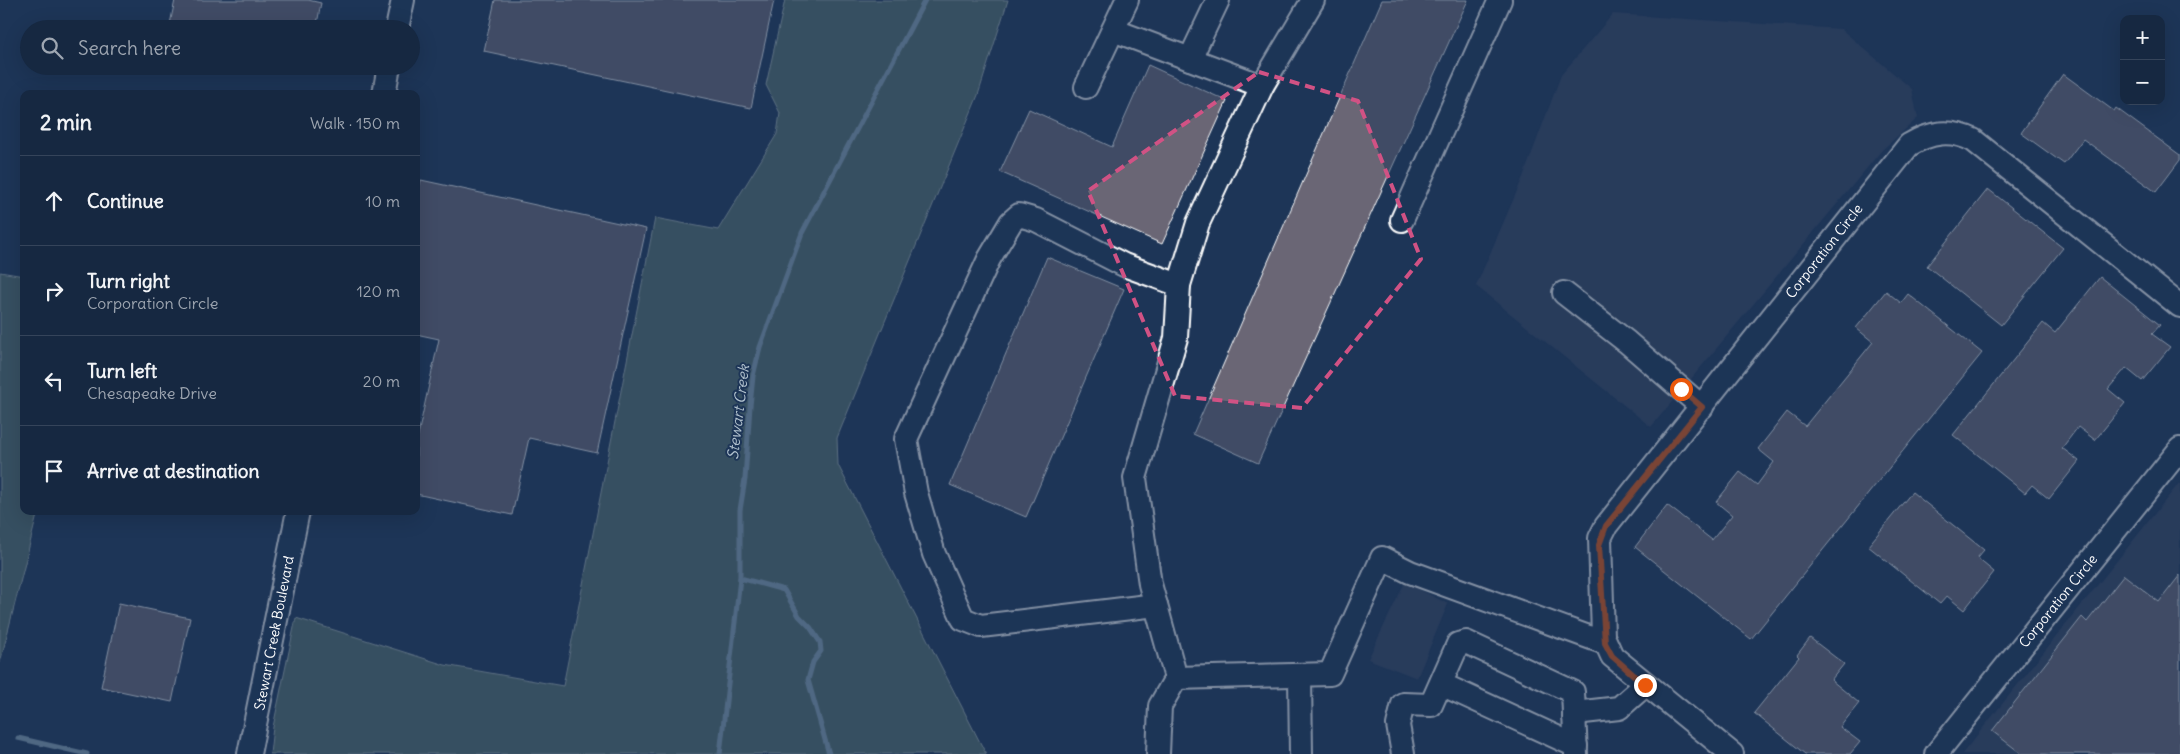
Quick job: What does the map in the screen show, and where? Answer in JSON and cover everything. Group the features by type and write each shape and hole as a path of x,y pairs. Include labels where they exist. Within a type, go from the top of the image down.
{"street":[{"path":"399,20 403,0"},
{"path":"1086,87 1127,0"},
{"path":"1190,59 1218,0"},
{"path":"1158,754 1160,706 1176,678 1150,584 1135,478 1176,338 1179,285 1198,223 1262,86 1313,0"},
{"path":"1402,220 1500,0"},
{"path":"1113,30 1262,86"},
{"path":"385,90 387,75"},
{"name":"Corporation Circle","path":"1605,643 1600,538 1606,526 1702,407 1903,150 1923,136 1946,132 1962,134 1973,140 2180,306"},
{"path":"1156,605 981,626 963,619 934,554 916,493 906,439 989,259 1010,222 1019,215 1036,220 1124,265 1179,285"},
{"path":"1564,293 1628,342 1702,407"},
{"name":"Corporation Circle","path":"1936,754 2180,448"},
{"name":"Stewart Creek Boulevard","path":"250,754 297,515"},
{"path":"1176,678 1330,674 1382,558 1410,572 1605,643 1612,656 1645,685 1732,754"},
{"path":"1403,754 1398,725 1403,704 1431,705 1458,644 1466,642 1573,692 1576,750 1441,684"},
{"path":"1300,675 1301,754"},
{"path":"1574,717 1584,712 1619,708 1645,685"}],"highlighted area":[{"path":"1259,72 1358,101 1421,259 1302,408 1175,396 1088,191"}],"shaded area":[{"path":"1613,14 1841,29 1912,89 1918,118 1882,150 1651,427 1476,286 1523,177 1561,75"},
{"path":"2180,482 2180,754 1962,754"},
{"path":"1405,582 1448,604 1417,678 1368,659"}],"green space":[{"path":"785,0 1008,0 978,95 837,438 838,465 986,754 270,754 273,727 296,618 445,665 563,686 655,218 718,230 777,134 780,113 766,85"},
{"path":"0,272 20,275 20,515 37,515 0,663"}],"building":[{"path":"175,0 308,0 321,3 318,20 171,20"},
{"path":"495,0 774,0 751,108 484,51"},
{"path":"1382,0 1468,0 1258,463 1193,434"},
{"path":"1148,65 1227,101 1162,244 1000,172 1029,109 1112,147"},
{"path":"2063,74 2114,111 2116,108 2180,155 2180,160 2156,192 2083,139 2064,164 2021,133"},
{"path":"421,180 646,229 597,453 529,438 512,515 420,495 420,426 439,339 420,335"},
{"path":"1988,189 2063,248 2001,325 1927,266"},
{"path":"1047,257 1124,289 1026,517 950,485"},
{"path":"2100,277 2160,325 2152,334 2170,347 2142,381 2126,368 2108,389 2125,403 2095,440 2078,427 2062,448 2079,461 2049,499 2032,485 2025,493 1953,435 2043,323 2055,333"},
{"path":"1886,291 1901,303 1908,294 1982,353 1751,639 1635,547 1667,505 1712,540 1732,515 1716,502 1740,472 1757,485 1774,462 1758,449 1787,412 1805,426 1873,342 1856,328"},
{"path":"1912,492 1984,550 1977,558 1994,572 1964,610 1947,596 1940,604 1868,546"},
{"path":"2124,575 2159,602 2180,575 2180,754 2022,754 1992,731 2082,617 2087,622"},
{"path":"119,603 190,618 172,702 101,687"},
{"path":"1810,638 1844,664 1831,680 1859,703 1840,727 1860,742 1850,754 1805,754 1754,713 1799,657 1797,655"}],"waterway":[{"name":"Stewart Creek","path":"720,754 740,578 740,510 745,479 750,406 753,376 760,347 802,233 925,0"},
{"name":"Stewart Creek","path":"740,578 784,590 799,616 810,627 820,642 821,651 813,662 808,680 829,754"},
{"path":"18,738 87,754"}],"route":[{"path":"1645,685 1622,667 1612,656 1605,643 1603,636 1599,545 1606,526 1702,407 1681,389"}]}
